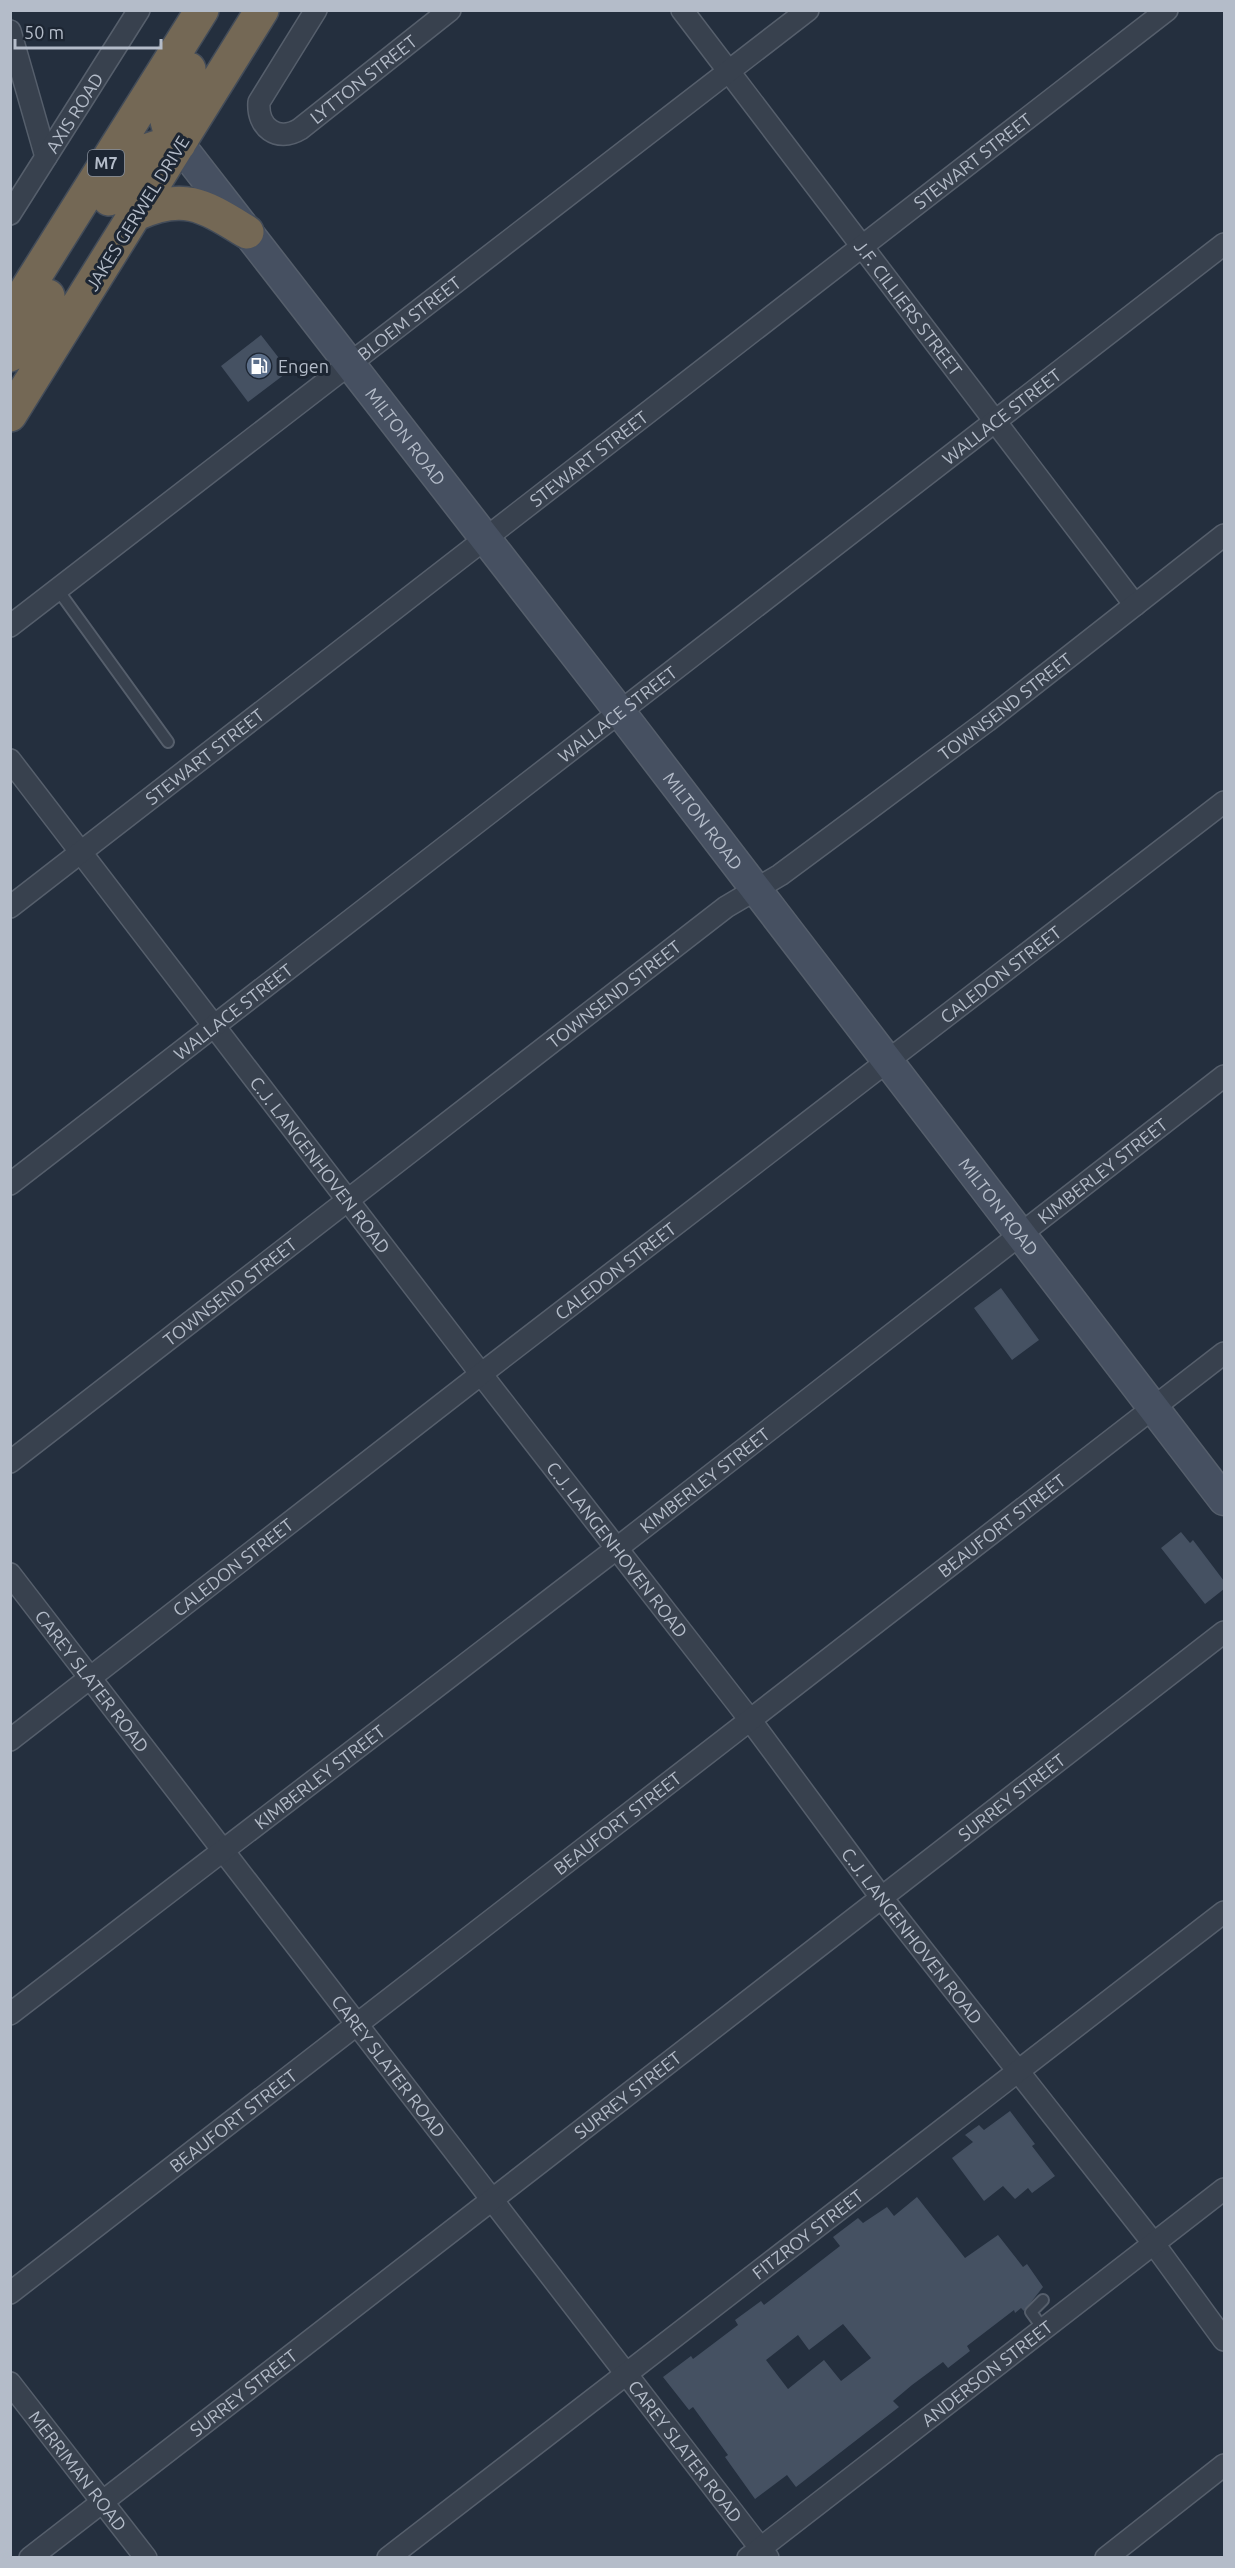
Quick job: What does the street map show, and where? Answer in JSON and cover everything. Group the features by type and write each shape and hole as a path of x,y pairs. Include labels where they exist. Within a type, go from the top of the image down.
{"highway":[{"name":"M7","path":"10,316 202,10"},
{"path":"179,144 166,124 167,108 224,10"},
{"name":"JAKES GERWEL DRIVE","path":"10,415 262,10"},
{"path":"10,355 136,159 157,145 179,144"},
{"path":"136,214 164,204 189,202 207,208 247,232"}],"street":[{"name":"AXIS ROAD","path":"10,214 139,10"},
{"name":"LYTTON STREET","path":"316,10 258,102 258,114 263,124 272,132 291,134 300,129 450,10"},
{"name":"J.F. CILLIERS STREET","path":"682,10 1135,605"},
{"name":"BLOEM STREET","path":"10,627 808,10"},
{"name":"STEWART STREET","path":"10,907 1167,10"},
{"path":"10,31 46,157"},
{"name":"MILTON ROAD","path":"179,144 620,712 1224,1500"},
{"name":"WALLACE STREET","path":"10,1184 1224,244"},
{"name":"TOWNSEND STREET","path":"10,1462 717,915 754,889 780,875 987,721 1224,536"},
{"name":"C.J. LANGENHOVEN ROAD","path":"10,760 481,1374 751,1721 881,1897 1154,2244 1224,2340"},
{"name":"CALEDON STREET","path":"10,1740 887,1060 1224,802"},
{"name":"KIMBERLEY STREET","path":"10,2014 226,1851 1224,1076"},
{"name":"BEAUFORT STREET","path":"10,2293 1224,1353"},
{"name":"CAREY SLATER ROAD","path":"10,1574 627,2373 759,2554"},
{"name":"SURREY STREET","path":"30,2558 1224,1632"},
{"name":"FITZROY STREET","path":"388,2558 1224,1912"},
{"name":"ANDERSON STREET","path":"759,2554 1224,2189"},
{"name":"MERRIMAN ROAD","path":"10,2383 146,2558"},
{"path":"1106,2558 1224,2465"}],"lane":[{"path":"58,590 168,742"},
{"path":"1043,2300 1032,2312 1044,2330"}],"building":[{"path":"261,335 289,371 248,402 221,366"},
{"path":"1001,1288 1039,1340 1012,1360 974,1308"},
{"path":"1181,1532 1190,1543 1193,1540 1224,1581 1224,1589 1205,1604 1161,1548"},
{"path":"1010,2111 1035,2144 1032,2146 1055,2176 1032,2193 1028,2188 1015,2199 1003,2186 984,2201 952,2158 973,2142 965,2135 979,2125 984,2130"},
{"path":"917,2197 965,2258 998,2235 1023,2267 1027,2264 1043,2287 1024,2311 1021,2308 1015,2313 1014,2310 967,2346 970,2351 948,2368 943,2362 912,2385 893,2401 899,2407 796,2487 787,2475 755,2499 725,2457 728,2455 693,2407 689,2410 663,2377 691,2356 693,2359 738,2325 735,2320 761,2301 764,2305 840,2246 833,2237 858,2218 863,2223 887,2207 894,2216","holes":["843,2324 871,2358 841,2381 824,2360 788,2389 766,2360 798,2335 809,2350"]}],"place":[{"name":"Engen","path":"259,366"}]}
